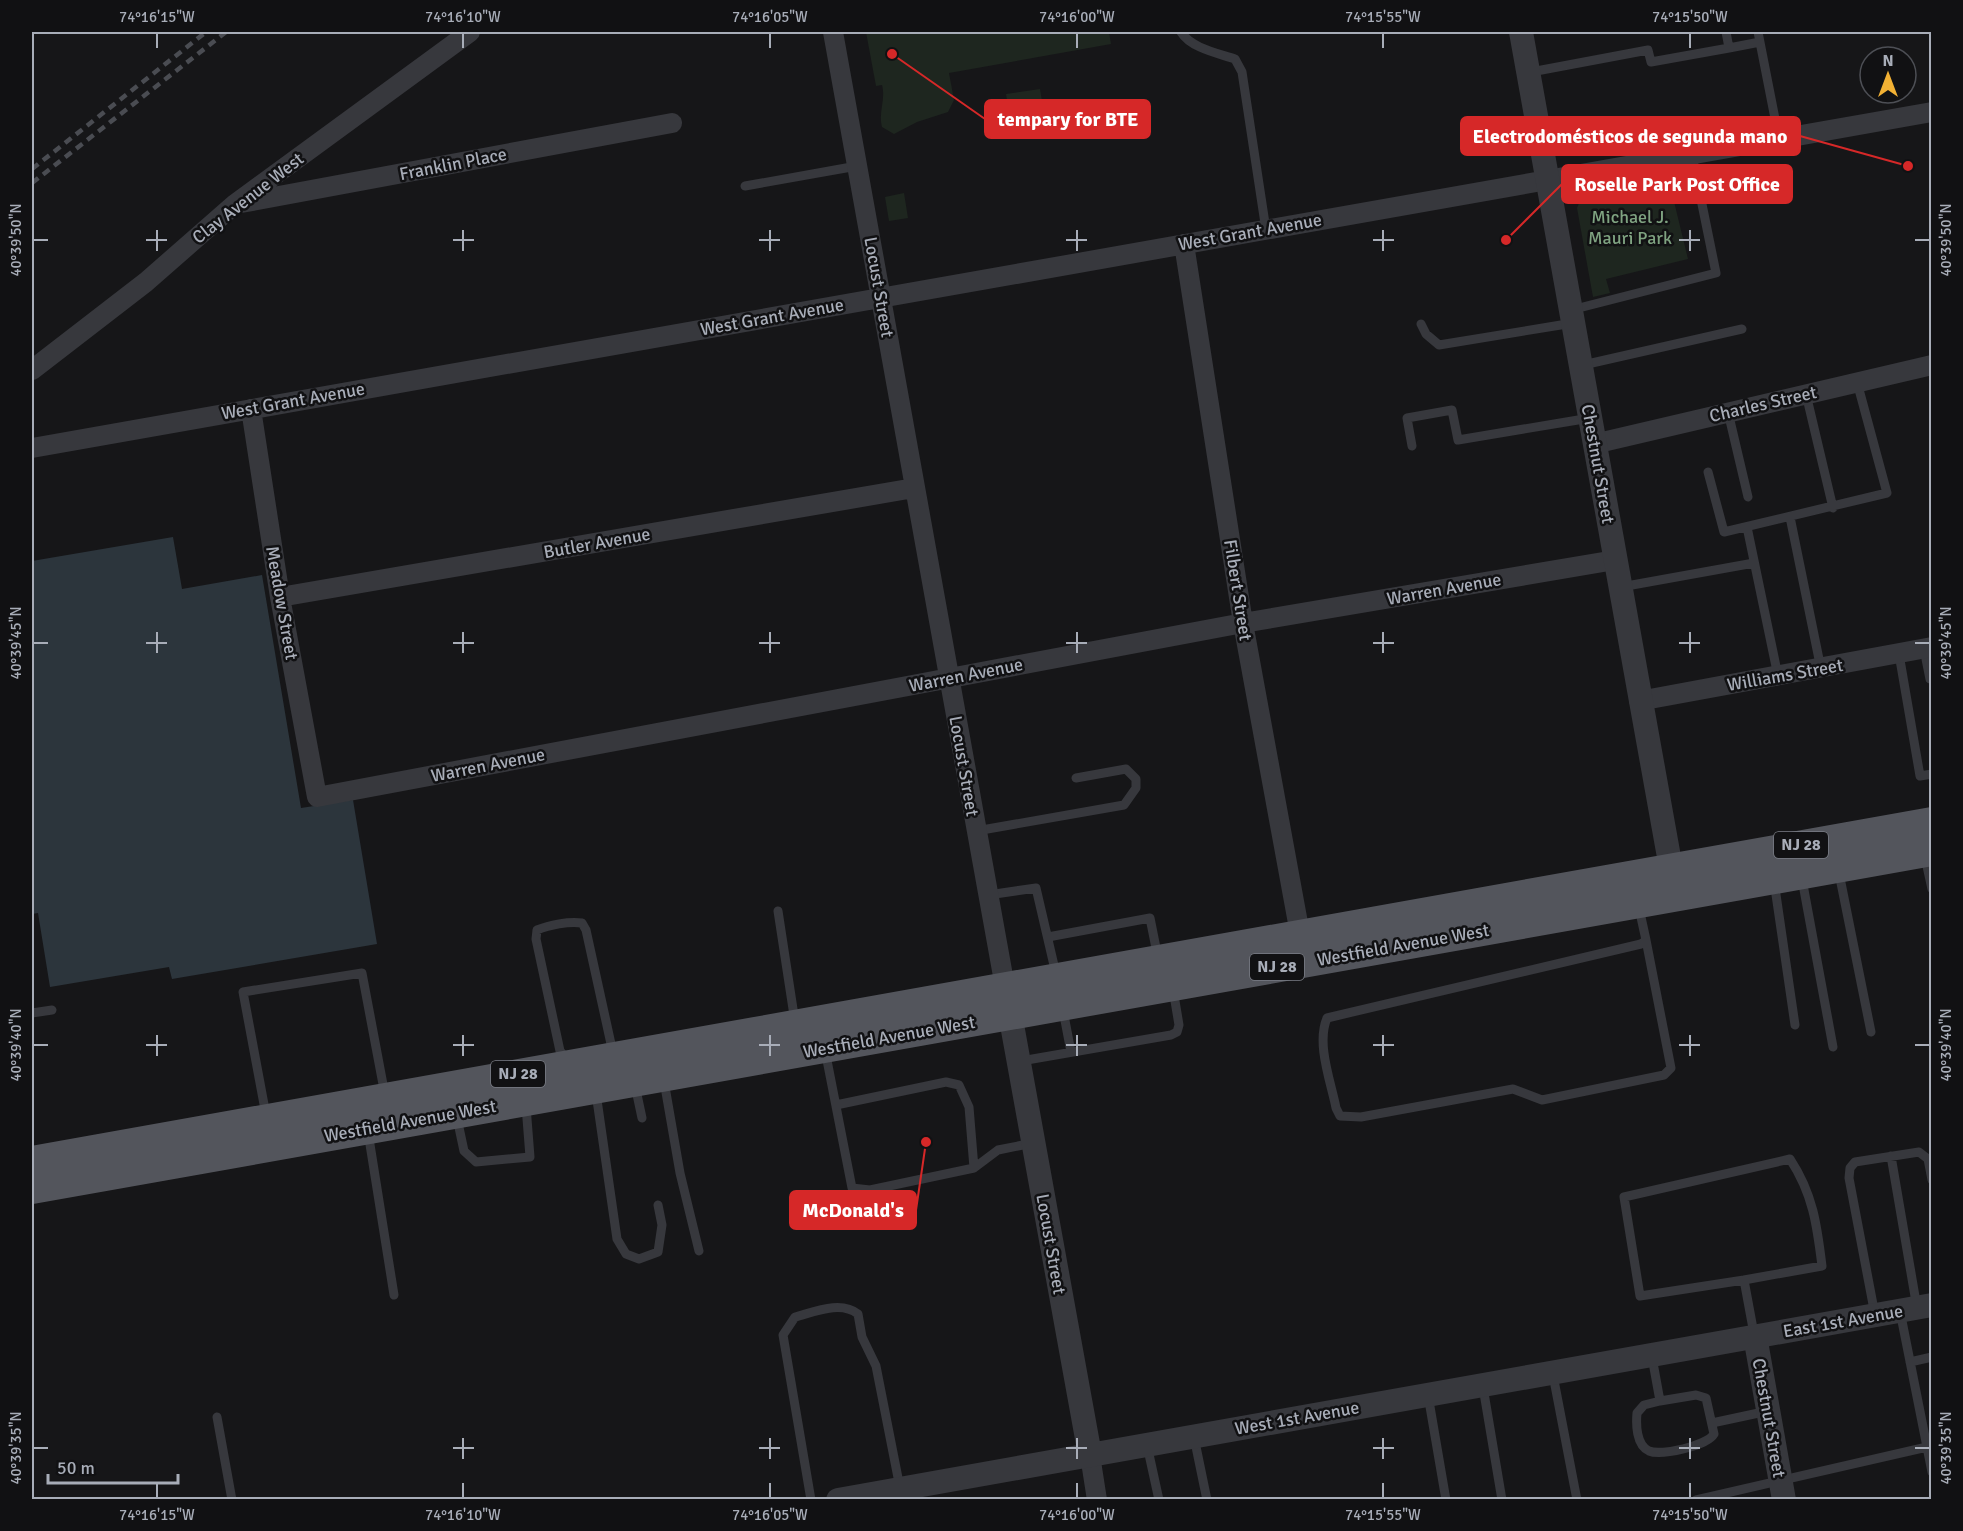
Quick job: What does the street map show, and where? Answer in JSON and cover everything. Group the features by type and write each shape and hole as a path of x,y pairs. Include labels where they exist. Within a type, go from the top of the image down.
{"main road":[{"name":"NJ 28","path":"1673,882 1932,822"},
{"name":"NJ 28","path":"1673,882 1788,877 1928,852"},
{"name":"Westfield Avenue West","path":"1060,992 1158,960 1300,934 1673,882"},
{"name":"Westfield Avenue West","path":"32,1161 368,1129 526,1100 581,1081 614,1057 795,1024 1007,1001 1060,992 1172,986 1638,903 1673,882"},
{"name":"Westfield Avenue West","path":"32,1189 173,1149 266,1118 385,1097 581,1081 634,1081 825,1048 1007,1001"}],"street":[{"name":"Clay Avenue West","path":"32,370 146,282 235,204 470,32"},
{"name":"Locust Street","path":"833,32 1097,1500"},
{"name":"Chestnut Street","path":"1521,32 1673,882"},
{"name":"West Grant Avenue","path":"32,448 1932,112"},
{"name":"Franklin Place","path":"235,204 672,123"},
{"name":"Filbert Street","path":"1184,244 1243,623 1300,934"},
{"name":"Charles Street","path":"1594,444 1932,364"},
{"name":"Meadow Street","path":"251,409 280,597 317,797"},
{"name":"Butler Avenue","path":"280,597 914,488"},
{"name":"Warren Avenue","path":"317,797 1243,623 1615,561"},
{"name":"Williams Street","path":"1639,701 1928,648"},
{"name":"East 1st Avenue","path":"1755,1336 1916,1308"},
{"name":"Chestnut Street","path":"1755,1336 1782,1490"},
{"name":"West 1st Avenue","path":"838,1500 904,1494 1090,1455 1755,1336"}],"lane":[{"path":"1181,32 1185,38 1234,59 1242,72 1266,230"},
{"path":"1726,32 1729,48"},
{"path":"1758,32 1779,139"},
{"path":"1528,72 1648,50 1651,62 1760,42"},
{"path":"1421,324 1426,334 1439,345 1572,317 1716,273 1692,155"},
{"path":"745,186 857,166"},
{"path":"1581,366 1742,328"},
{"path":"1708,472 1724,532 1833,508 1887,493 1857,382"},
{"path":"1806,393 1833,508"},
{"path":"1412,446 1407,418 1452,410 1458,440 1590,418"},
{"path":"1728,412 1748,497"},
{"path":"1790,517 1821,669"},
{"path":"1747,527 1778,676"},
{"path":"1620,587 1754,563"},
{"path":"1928,648 1930,679"},
{"path":"1899,654 1920,776 1932,774"},
{"path":"976,831 1124,805 1136,788 1136,778 1126,769 1076,778"},
{"path":"1928,852 1932,889"},
{"path":"1838,867 1871,1032"},
{"path":"1788,877 1795,1025"},
{"path":"1788,877 1833,1047"},
{"path":"988,895 1036,888 1071,1052"},
{"path":"1638,903 1646,940 1671,1068 1664,1075 1542,1100 1513,1089 1361,1117 1340,1116 1336,1108 1323,1045 1323,1028 1328,1018 1627,949 1646,940"},
{"path":"778,911 795,1024"},
{"path":"1048,937 1150,918 1158,960"},
{"path":"614,1057 586,930 582,923 543,927 537,930 536,939 560,1051 581,1081 617,1239 626,1254 639,1259 658,1252 662,1225 658,1205"},
{"path":"266,1118 243,992 362,973 385,1097"},
{"path":"1018,1061 1177,1032 1179,1025 1172,986"},
{"path":"32,1013 52,1010"},
{"path":"825,1048 852,1188 870,1190 974,1168 998,1150 1033,1143"},
{"path":"663,1076 680,1173 699,1251"},
{"path":"634,1081 642,1118"},
{"path":"836,1105 946,1082 959,1085 969,1107 974,1168"},
{"path":"455,1113 464,1151 476,1162 530,1156 526,1100"},
{"path":"368,1129 394,1295"},
{"path":"1875,1315 1849,1178 1850,1168 1855,1162 1912,1152 1926,1156 1932,1180"},
{"path":"1891,1156 1916,1308 1910,1362 1932,1472"},
{"path":"1790,1159 1805,1182 1816,1222 1822,1266 1744,1280 1640,1296 1624,1197 1790,1159"},
{"path":"1744,1280 1755,1336"},
{"path":"810,1500 783,1335 795,1317 831,1308 851,1308 858,1314 862,1337 876,1366 904,1494"},
{"path":"1651,1355 1660,1401"},
{"path":"1910,1362 1932,1358"},
{"path":"1552,1372 1577,1500"},
{"path":"1482,1385 1502,1500"},
{"path":"1428,1395 1446,1500"},
{"path":"1703,1395 1714,1434 1705,1444 1651,1452 1640,1441 1637,1413 1644,1405 1660,1401 1703,1395"},
{"path":"1712,1423 1768,1411"},
{"path":"217,1418 232,1500"},
{"path":"1194,1437 1207,1500"},
{"path":"1147,1445 1159,1500"},
{"path":"1696,1500 1782,1490 1927,1447"}],"green space":[{"path":"866,32 1109,32 1111,44 949,73 954,100 948,112 917,122 894,134 882,127 883,90 882,85 876,86"},
{"path":"1040,89 1044,113 1010,119 1006,94"},
{"name":"Michael J. Mauri Park","path":"1678,175 1687,182 1670,185 1688,259 1606,279 1610,293 1593,297 1577,208 1582,196 1592,190"},
{"path":"904,193 908,218 889,221 885,197"}],"shaded area":[{"path":"173,537 182,589 262,575 301,808 353,800 377,944 172,979 169,967 50,987 38,913 32,914 32,561"}],"railway":[{"path":"32,169 206,32"},
{"path":"32,183 226,32"}],"place":[{"name":"tempary for BTE","path":"892,54"},
{"name":"Electrodomésticos de segunda mano","path":"1908,166"},
{"name":"Roselle Park Post Office","path":"1506,240"},
{"name":"McDonald's","path":"926,1142"}]}
